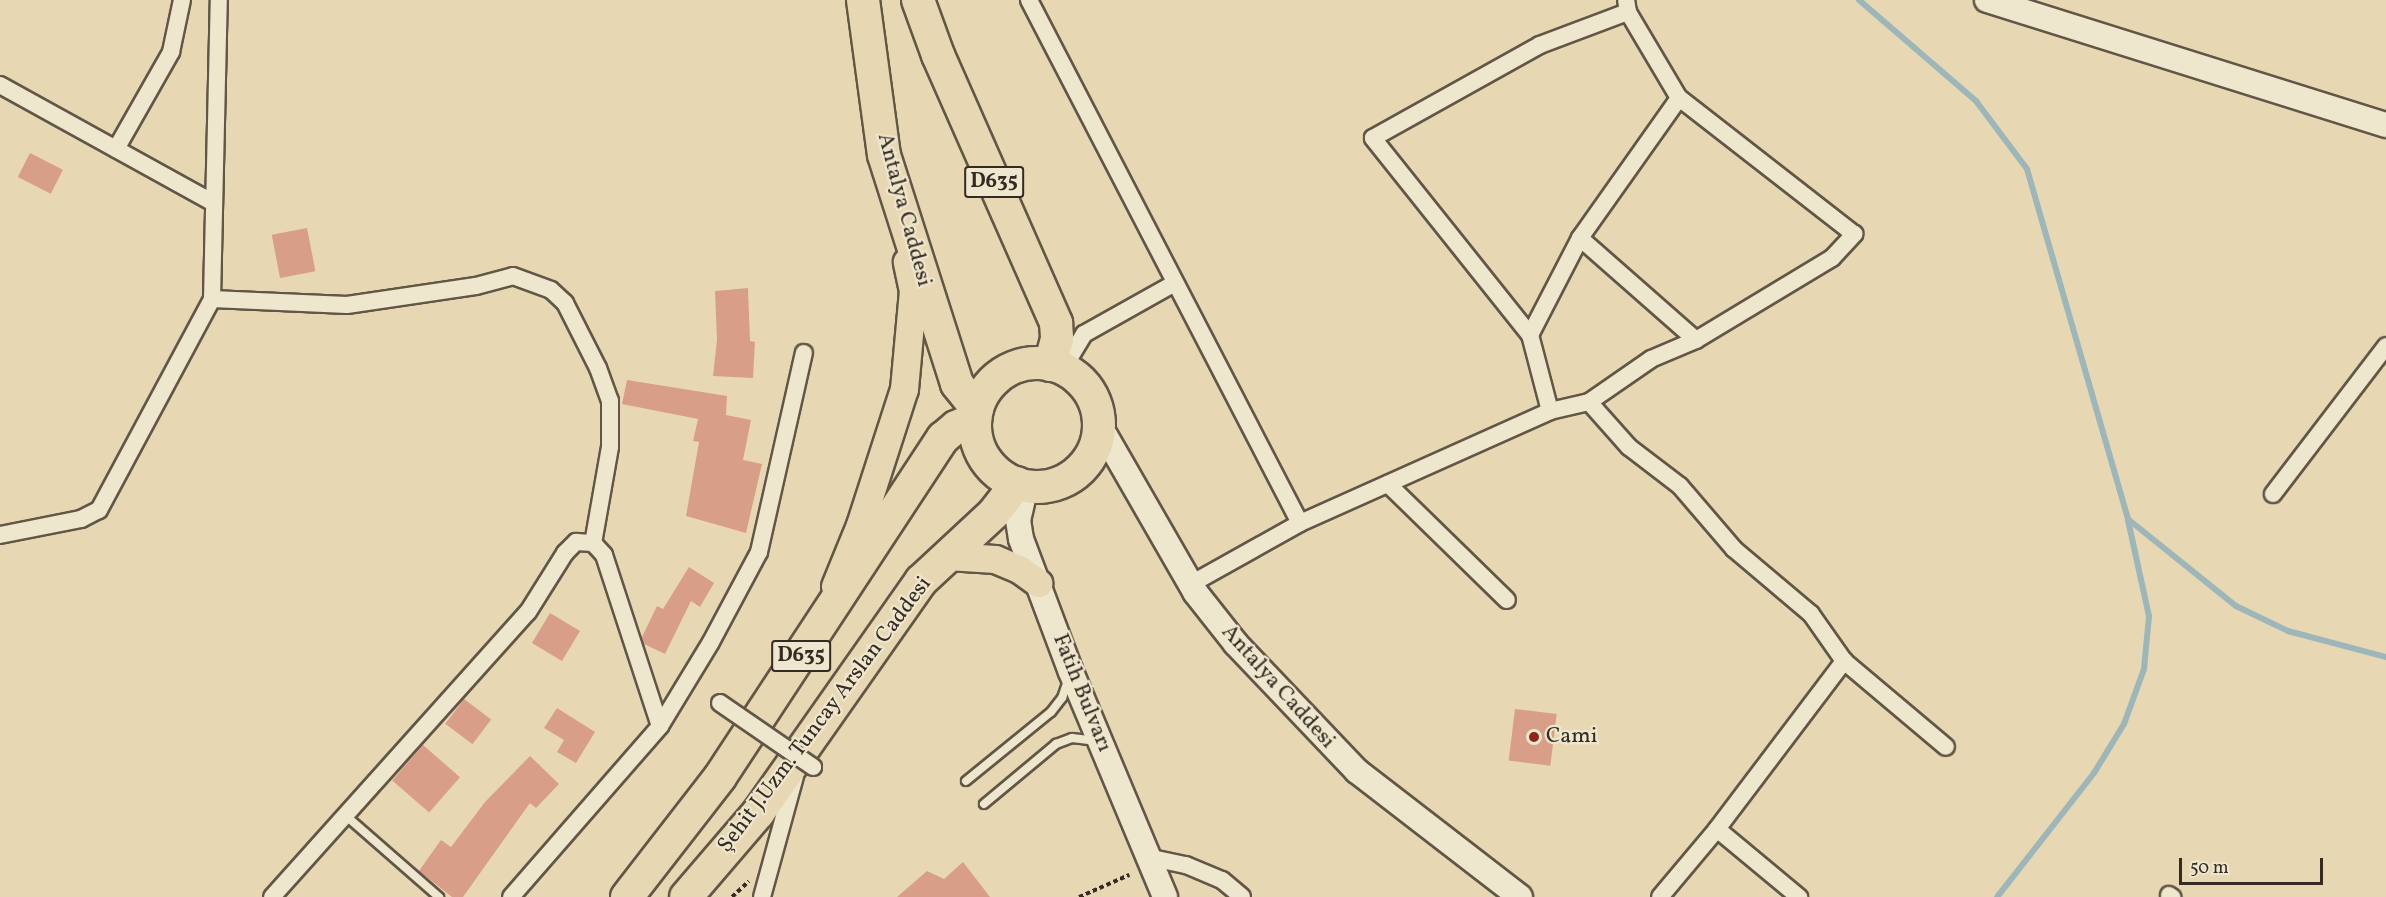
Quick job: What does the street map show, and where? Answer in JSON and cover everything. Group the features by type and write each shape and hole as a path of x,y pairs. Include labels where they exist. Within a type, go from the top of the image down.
{"highway":[{"name":"Antalya Caddesi","path":"863,0 886,158 957,384 976,414"},
{"name":"D635","path":"918,0 938,55 1056,323 1056,367"},
{"path":"1029,363 1056,367 1090,394 1098,423 1093,452 1081,468 1056,484 1022,484 999,473 985,458 977,440 976,414 986,390 1000,375 1029,363"},
{"name":"Şehit J.Uzm. Tuncay Arslan Caddesi","path":"627,897 720,777 944,438 976,414"},
{"name":"Şehit J.Uzm. Tuncay Arslan Caddesi","path":"686,897 808,757 921,581 1022,484"}],"main road":[{"path":"1987,0 2386,125"},
{"path":"818,629 860,525 904,389 913,291 886,158"},
{"name":"Antalya Caddesi","path":"1098,423 1191,584 1236,644 1357,771 1520,897"},
{"name":"Fatih Bulvarı","path":"1022,484 1018,520 1021,539 1071,672 1152,858 1166,897"},
{"path":"947,556 995,559 1020,569 1038,583"}],"street":[{"path":"116,149 171,52 182,0"},
{"path":"0,535 81,519 99,510 212,298 212,202 219,0"},
{"path":"1029,0 1300,523"},
{"path":"1191,584 1300,523 1550,411 1589,402 1651,358 1696,340 1832,258 1854,234 1679,98 1627,6 1540,45 1373,138 1530,335 1550,411"},
{"path":"0,85 212,202"},
{"path":"1530,335 1580,238 1679,98"},
{"path":"1580,238 1696,340"},
{"path":"212,298 347,305 476,286 513,276 551,290 565,303 598,368 610,401 610,447 593,543"},
{"path":"1056,367 1084,334 1175,283"},
{"path":"2273,494 2386,346"},
{"path":"511,897 660,726 690,681 759,552 804,353"},
{"path":"1589,402 1629,447 1680,486 1734,549 1811,614 1844,661 1946,747"},
{"path":"1388,484 1507,600"},
{"path":"272,897 528,612 565,553 576,542 593,543 604,555 660,726"},
{"path":"1660,897 1717,829 1844,661"},
{"path":"720,703 808,757 762,897"},
{"path":"1717,829 1798,897"},
{"path":"1152,858 1186,865 1222,880 1242,897"}],"lane":[{"path":"966,781 1051,712 1062,698 1071,672"},
{"path":"984,804 1056,744 1088,737 1104,745"},
{"path":"345,814 439,897"}],"path":[{"path":"1079,897 1129,875"}],"building":[{"path":"30,153 63,170 51,194 18,177"},
{"path":"307,228 315,271 280,278 272,235"},
{"path":"748,288 750,341 755,342 753,378 713,376 717,340 715,291"},
{"path":"627,380 727,396 726,415 751,420 743,460 762,464 746,533 686,516 699,442 693,441 698,419 622,404"},
{"path":"689,567 714,583 700,607 691,601 665,654 644,644 642,637 657,606 663,609"},
{"path":"550,613 580,631 562,661 532,643"},
{"path":"464,699 491,719 472,744 445,724"},
{"path":"557,708 595,732 576,763 557,752 564,740 544,728"},
{"name":"Cami","path":"1515,709 1557,714 1550,766 1509,761"},
{"path":"423,745 460,777 429,813 392,780"},
{"path":"530,756 559,784 536,808 530,803 463,897 452,897 419,871 441,840 451,847 485,802"},
{"path":"963,862 990,897 897,897 927,871 944,879"}],"waterway":[{"path":"1859,0 1976,101 2027,169 2128,520 2149,616 2144,669 2124,724 2094,773 1997,897"},
{"path":"2129,520 2236,606 2288,631 2386,657"}],"place":[{"name":"Cami","path":"1534,737"}]}
